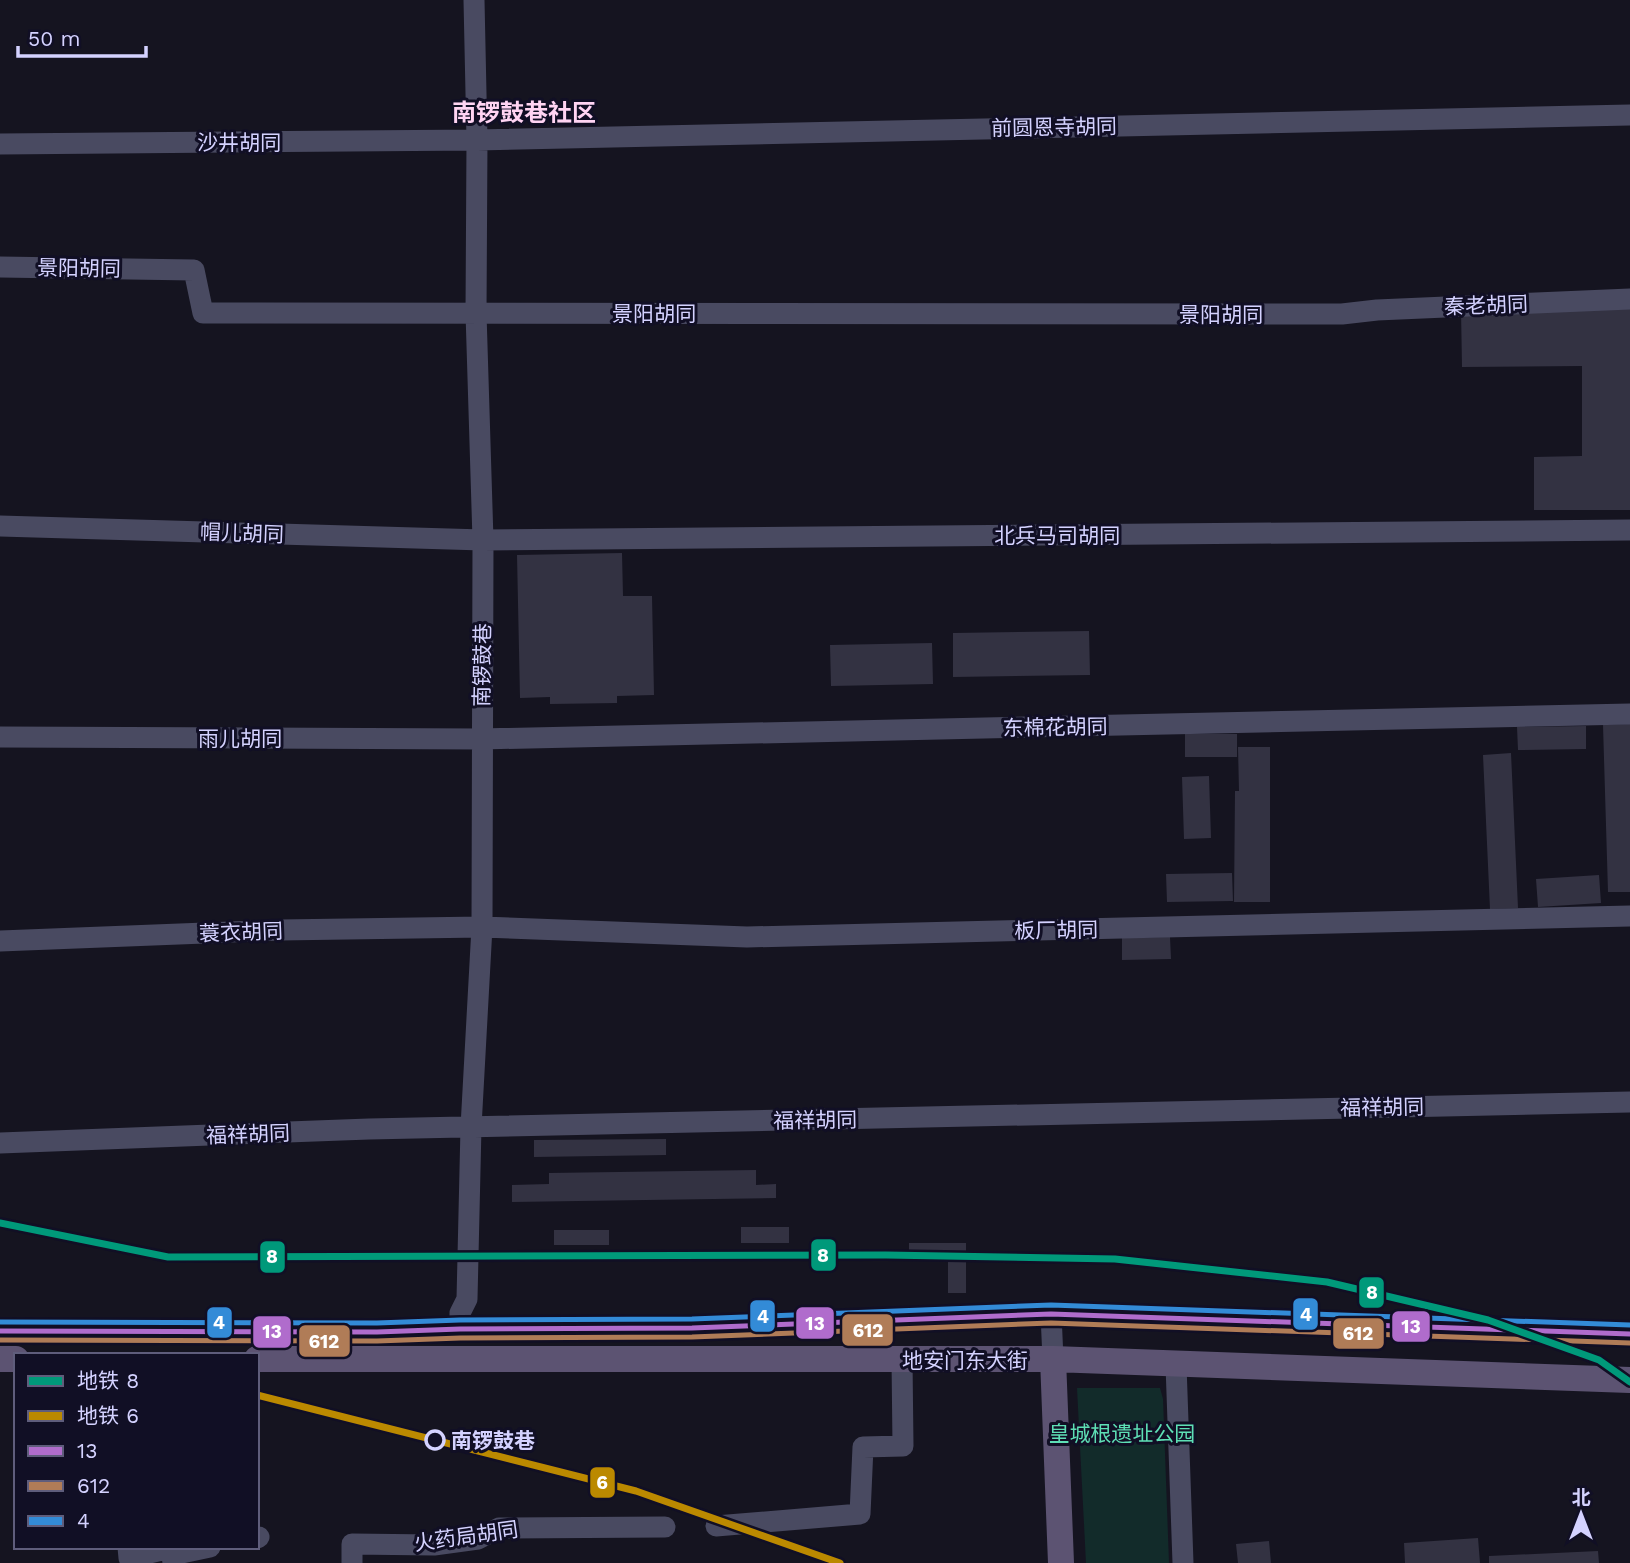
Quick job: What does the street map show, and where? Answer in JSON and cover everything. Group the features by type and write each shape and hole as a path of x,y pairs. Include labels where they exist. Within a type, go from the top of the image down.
{"main road":[{"name":"地安门东大街","path":"0,1331 376,1332 692,1328 1051,1314 1630,1334"},
{"name":"地安门东大街","path":"259,1359 1053,1359 1630,1380"},
{"path":"1053,1359 1061,1563"}],"street":[{"name":"南锣鼓巷","path":"460,1329 460,1313 467,1299 471,1127 482,927 483,540 475,313 477,140 474,0"},
{"name":"前圆恩寺胡同","path":"477,140 1630,115"},
{"name":"沙井胡同","path":"0,144 477,140"},
{"name":"景阳胡同","path":"0,267 194,270 203,313 1342,314"},
{"name":"秦老胡同","path":"1342,314 1377,310 1630,299"},
{"name":"帽儿胡同","path":"0,526 483,540"},
{"name":"北兵马司胡同","path":"483,540 1630,530"},
{"name":"东棉花胡同","path":"481,738 1630,714"},
{"name":"雨儿胡同","path":"0,737 481,738"},
{"name":"板厂胡同","path":"482,927 747,937 1630,916"},
{"name":"蓑衣胡同","path":"0,941 280,930 482,927"},
{"name":"福祥胡同","path":"0,1143 471,1127 1630,1102"},
{"path":"1051,1314 1053,1359"},
{"path":"716,1526 860,1514 863,1447 903,1446 902,1360"},
{"path":"1176,1365 1183,1563"},
{"name":"火药局胡同","path":"352,1553 478,1539 499,1528 665,1527"},
{"path":"128,1549 129,1559 166,1549"},
{"path":"172,1559 204,1549"}],"green space":[{"name":"皇城根遗址公园","path":"1077,1388 1160,1388 1163,1399 1169,1563 1086,1563"}],"building":[{"path":"1630,309 1630,510 1534,510 1534,457 1582,456 1582,366 1462,367 1461,310"},
{"path":"622,553 623,596 652,596 654,695 617,696 617,703 550,704 550,697 520,698 517,555"},
{"path":"1089,631 1090,675 953,677 953,633"},
{"path":"932,643 933,684 831,686 830,645"},
{"path":"1630,724 1630,892 1608,892 1603,725"},
{"path":"1586,726 1586,749 1518,750 1517,727"},
{"path":"1185,734 1237,734 1237,757 1185,757"},
{"path":"1238,747 1270,747 1270,902 1234,902 1235,791 1239,791"},
{"path":"1511,753 1518,908 1490,909 1483,755"},
{"path":"1209,776 1211,838 1184,839 1182,777"},
{"path":"1232,873 1233,901 1167,902 1166,874"},
{"path":"1599,875 1601,903 1538,907 1536,879"},
{"path":"1170,937 1171,959 1122,960 1122,938"},
{"path":"666,1139 666,1155 534,1157 534,1140"},
{"path":"756,1170 756,1185 776,1184 776,1198 512,1202 512,1185 549,1184 549,1173"},
{"path":"741,1227 789,1227 789,1243 741,1243"},
{"path":"554,1230 609,1230 609,1245 554,1245"},
{"path":"909,1243 966,1243 966,1293 948,1293 948,1261 909,1261"},
{"path":"1478,1538 1480,1563 1405,1563 1404,1543"},
{"path":"1269,1541 1271,1563 1238,1563 1236,1544"},
{"path":"1598,1551 1599,1563 1489,1563 1489,1556"}],"metro line":[{"name":"8","path":"0,1223 168,1257 886,1255 1115,1259 1327,1282 1488,1320 1599,1360 1630,1382"},
{"name":"6","path":"259,1396 636,1491 840,1563"}],"transit line":[{"name":"4","path":"0,1322 377,1323 692,1319 1051,1305 1630,1325"},
{"name":"13","path":"0,1331 377,1332 692,1328 1051,1314 1630,1334"},
{"name":"612","path":"0,1340 377,1341 692,1337 1051,1323 1630,1343"}],"place":[{"name":"南锣鼓巷","path":"435,1440"}],"district":[{"name":"南锣鼓巷社区","path":"524,113"}]}
